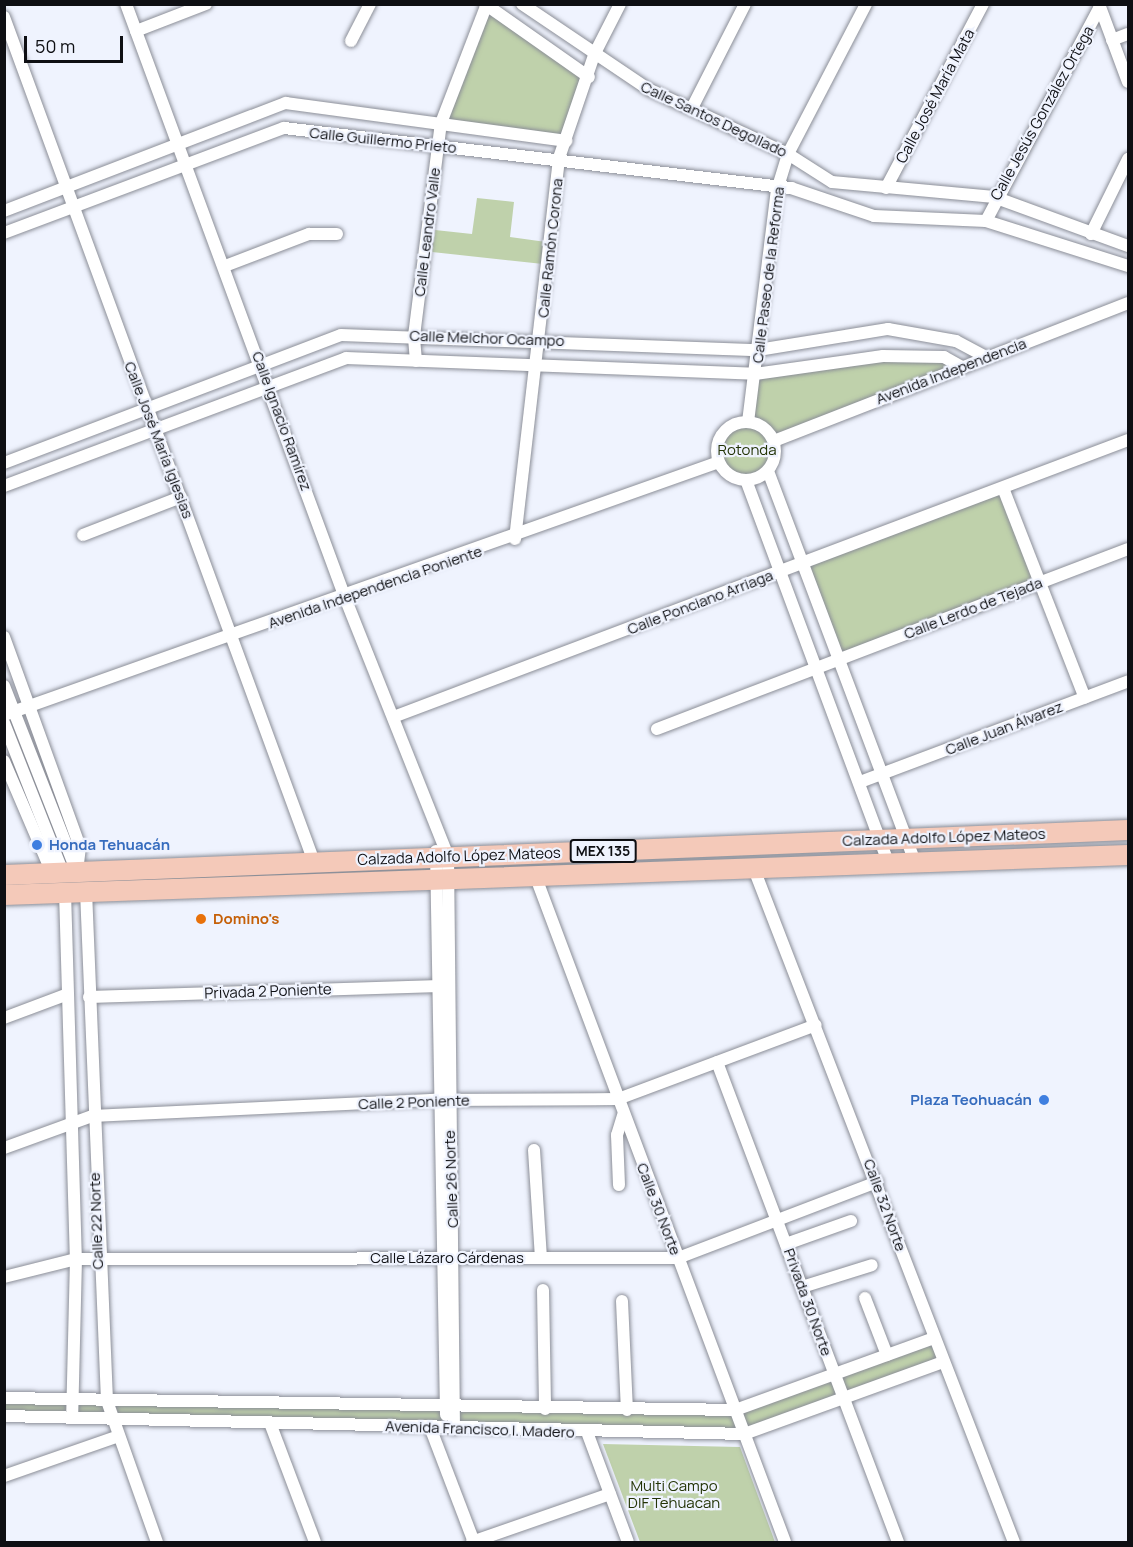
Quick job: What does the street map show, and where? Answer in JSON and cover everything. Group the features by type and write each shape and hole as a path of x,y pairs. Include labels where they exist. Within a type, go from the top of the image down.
{"main road":[{"name":"Calzada Adolfo López Mateos","path":"4,875 1128,830"},
{"name":"Calzada Adolfo López Mateos","path":"4,895 1128,855"}],"street":[{"name":"Calle Ignacio Ramírez","path":"126,4 270,385 344,595 396,716 440,836 441,857"},
{"path":"136,32 206,4"},
{"path":"351,41 370,4"},
{"name":"Calle Santos Degollado","path":"522,4 594,55 648,89 693,106 788,154 832,182 994,197 1128,246"},
{"name":"Calle Ramón Corona","path":"515,539 538,366 559,158 589,77 594,55 620,4"},
{"path":"693,106 745,4"},
{"name":"Calle Paseo de la Reforma","path":"748,422 777,190 788,154 866,4"},
{"name":"Calle José María Mata","path":"886,188 983,4"},
{"path":"1099,6 1128,82"},
{"name":"Calle Jesús González Ortega","path":"986,221 994,197 1099,6"},
{"path":"492,7 589,77"},
{"name":"Calle Leandro Valle","path":"416,361 414,336 441,123 492,7"},
{"name":"Calle José María Iglesias","path":"4,17 63,186 181,496 228,639 314,862"},
{"path":"1112,40 1128,34"},
{"name":"Calle Guillermo Prieto","path":"4,211 178,142 286,104 566,141"},
{"name":"Calle Guillermo Prieto","path":"4,233 284,128 559,158 777,190"},
{"path":"1091,234 1128,159"},
{"path":"777,190 791,188 874,216 986,221 1128,266"},
{"path":"225,266 309,234 337,234"},
{"name":"Avenida Independencia","path":"774,441 1128,303"},
{"name":"Calle Melchor Ocampo","path":"4,463 341,335 541,340 758,350 888,329 956,341 986,357"},
{"name":"Calle Melchor Ocampo","path":"4,486 346,358 755,374 883,356 944,357 962,367"},
{"path":"768,471 746,480 730,475 719,462 722,434 748,422 764,428 774,441 768,471 880,776 915,863"},
{"name":"Calle Ponciano Arriaga","path":"396,716 1128,440"},
{"name":"Avenida Independencia Poniente","path":"9,714 30,710 344,595 515,539 719,462"},
{"path":"746,480 882,840 889,864"},
{"path":"1003,488 1085,698"},
{"path":"83,535 181,496"},
{"name":"Calle Lerdo de Tejada","path":"657,729 1128,549"},
{"path":"4,637 80,847 64,872"},
{"name":"Calle Juan Álvarez","path":"860,782 1128,681"},
{"path":"4,686 9,714 9,731 64,872"},
{"path":"9,731 30,710"},
{"path":"4,761 64,872"},
{"name":"Calle 26 Norte","path":"441,857 434,986 443,1100 449,1258 450,1429"},
{"name":"Calle 32 Norte","path":"754,869 877,1182 943,1362 1014,1542"},
{"name":"Calle 30 Norte","path":"535,875 785,1542"},
{"name":"Calle 26 Norte","path":"439,880 447,986 443,1100"},
{"name":"Calle 22 Norte","path":"86,891 97,1258 107,1401 109,1419 157,1542"},
{"name":"Calle 22 Norte","path":"65,892 69,1121 76,1259 72,1418"},
{"name":"Privada 2 Poniente","path":"89,997 447,986"},
{"path":"4,1018 68,994"},
{"name":"Calle 2 Poniente","path":"4,1148 69,1121 92,1116 443,1100 618,1099 816,1025"},
{"name":"Privada 30 Norte","path":"717,1062 898,1542"},
{"path":"620,1185 617,1135 624,1114"},
{"path":"534,1150 542,1258"},
{"name":"Calle Lázaro Cárdenas","path":"4,1277 76,1259 97,1258 678,1258 877,1182"},
{"path":"786,1244 851,1221"},
{"path":"802,1287 872,1264"},
{"path":"543,1290 545,1409"},
{"path":"865,1298 887,1355"},
{"path":"622,1301 627,1410"},
{"name":"Avenida Francisco I. Madero","path":"4,1398 451,1408 735,1410 934,1338"},
{"name":"Avenida Francisco I. Madero","path":"4,1416 450,1429 744,1434 943,1362"},
{"path":"270,1423 315,1542"},
{"path":"430,1427 474,1542 610,1494"},
{"path":"587,1432 628,1542"},
{"path":"4,1476 116,1437"}],"green space":[{"path":"487,6 589,77 566,141 441,123"},
{"path":"477,198 514,202 510,237 546,242 543,264 432,252 435,230 472,234"},
{"path":"919,358 955,366 775,439 750,419 756,374"},
{"name":"Rotonda","path":"746,424 756,426 765,432 771,441 773,451 771,461 765,470 756,476 746,478 736,476 727,470 721,461 719,451 721,441 727,432 736,426"},
{"path":"1003,488 1039,583 837,659 803,564"},
{"path":"934,1338 943,1362 744,1434 5,1416 5,1399 448,1411 734,1410"},
{"name":"Multi Campo DIF Tehuacan","path":"603,1444 740,1447 775,1542 640,1542"}],"place":[{"name":"Honda Tehuacán","path":"37,845"},
{"name":"Domino's","path":"201,919"},
{"name":"Plaza Teohuacán","path":"1044,1100"}]}
